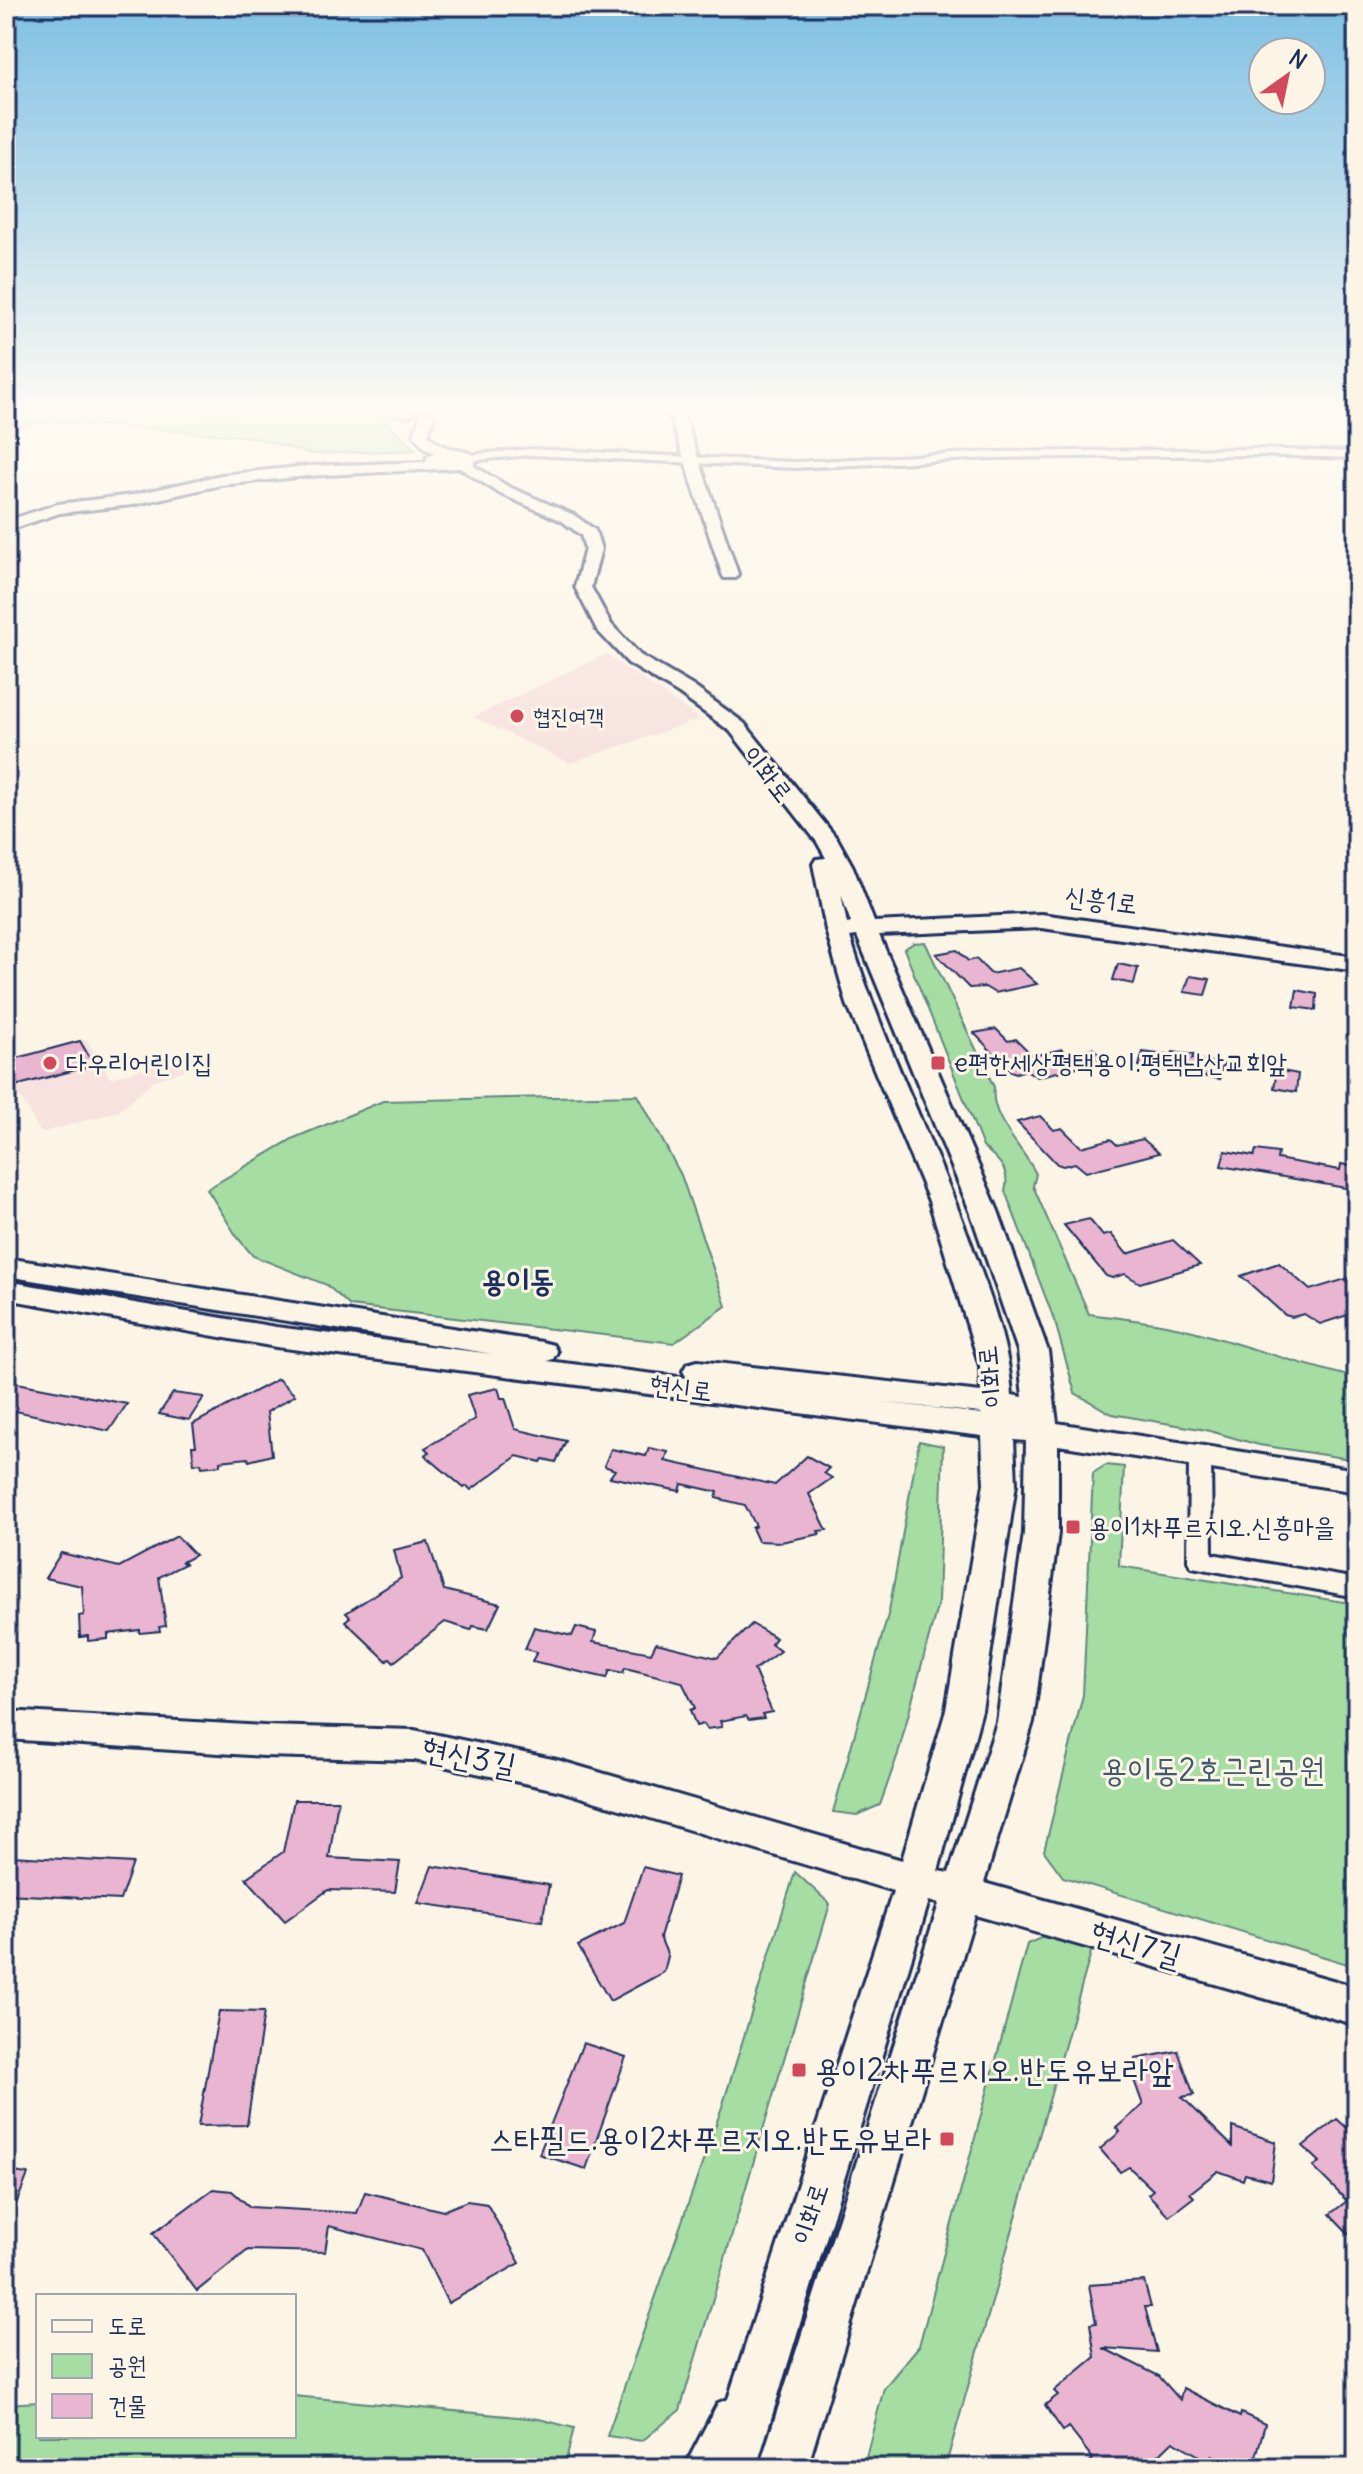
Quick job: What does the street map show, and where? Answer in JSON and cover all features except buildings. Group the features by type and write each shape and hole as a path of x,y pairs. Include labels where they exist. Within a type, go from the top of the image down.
{"street":[{"name":"이화로","path":"576,528 584,536 587,549 577,574 577,594 595,629 621,656 685,694 724,723 775,782 813,838 826,868 837,930 859,1004 943,1201 995,1366 1000,1484 964,1710 916,1881 732,2468"},
{"name":"이화로","path":"583,528 589,533 593,549 583,587 603,626 634,659 686,690 737,727 827,840 842,867 865,929"},
{"path":"701,528 712,572"},
{"path":"711,528 730,574"},
{"name":"신흥1로","path":"837,930 1041,921 1357,964"},
{"path":"783,2467 1015,1722 1041,1533 1040,1421 1033,1351 984,1211 865,929"},
{"name":"현신로","path":"6,1267 562,1355 995,1416"},
{"name":"현신로","path":"6,1290 276,1337 1040,1421 1200,1457 1357,1481"},
{"path":"1200,1457 1200,1561 1357,1588"},
{"name":"현신3길","path":"6,1725 264,1741 414,1745 557,1775 916,1881"},
{"name":"현신7길","path":"916,1881 1357,2006"},
{"path":"708,2468 756,2385"}],"shaded area":[{"path":"606,654 700,719 570,763 473,717"},
{"path":"86,1039 110,1078 178,1059 186,1070 153,1081 119,1111 41,1133 6,1073 6,1061"}],"green space":[{"path":"925,942 994,1087 994,1099 1002,1121 1036,1174 1033,1186 1089,1314 1190,1330 1357,1378 1357,1460 1259,1445 1206,1430 1112,1414 1075,1393 1055,1322 1005,1191 1005,1171 983,1147 904,949 914,943"},
{"path":"638,1095 681,1175 726,1306 674,1343 350,1306 327,1285 253,1256 237,1237 207,1189 294,1138 383,1101"},
{"path":"919,1441 943,1446 938,1603 898,1754 880,1805 857,1815 833,1812 889,1611"},
{"name":"용이동2호근린공원","path":"1106,1465 1124,1467 1119,1566 1357,1604 1357,1967 1063,1877 1044,1851 1083,1695 1093,1473"},
{"path":"795,1872 830,1904 680,2410 642,2441 607,2436 723,2104"},
{"path":"1043,1937 1092,1949 945,2468 863,2468 884,2388 919,2346 1027,1944"},
{"path":"296,2396 539,2419 574,2428 564,2468 6,2468 6,2404 36,2402 36,2438 296,2438"}],"place":[{"name":"협진여객","path":"517,716"},
{"name":"다우리어린이집","path":"50,1063"},
{"name":"e편한세상평택용이.평택남산교회앞","path":"938,1063"},
{"name":"용이1차푸르지오.신흥마을","path":"1073,1527"},
{"name":"용이2차푸르지오.반도유보라앞","path":"799,2070"},
{"name":"스타필드.용이2차푸르지오.반도유보라","path":"947,2139"}],"district":[{"name":"용이동","path":"518,1281"}]}
